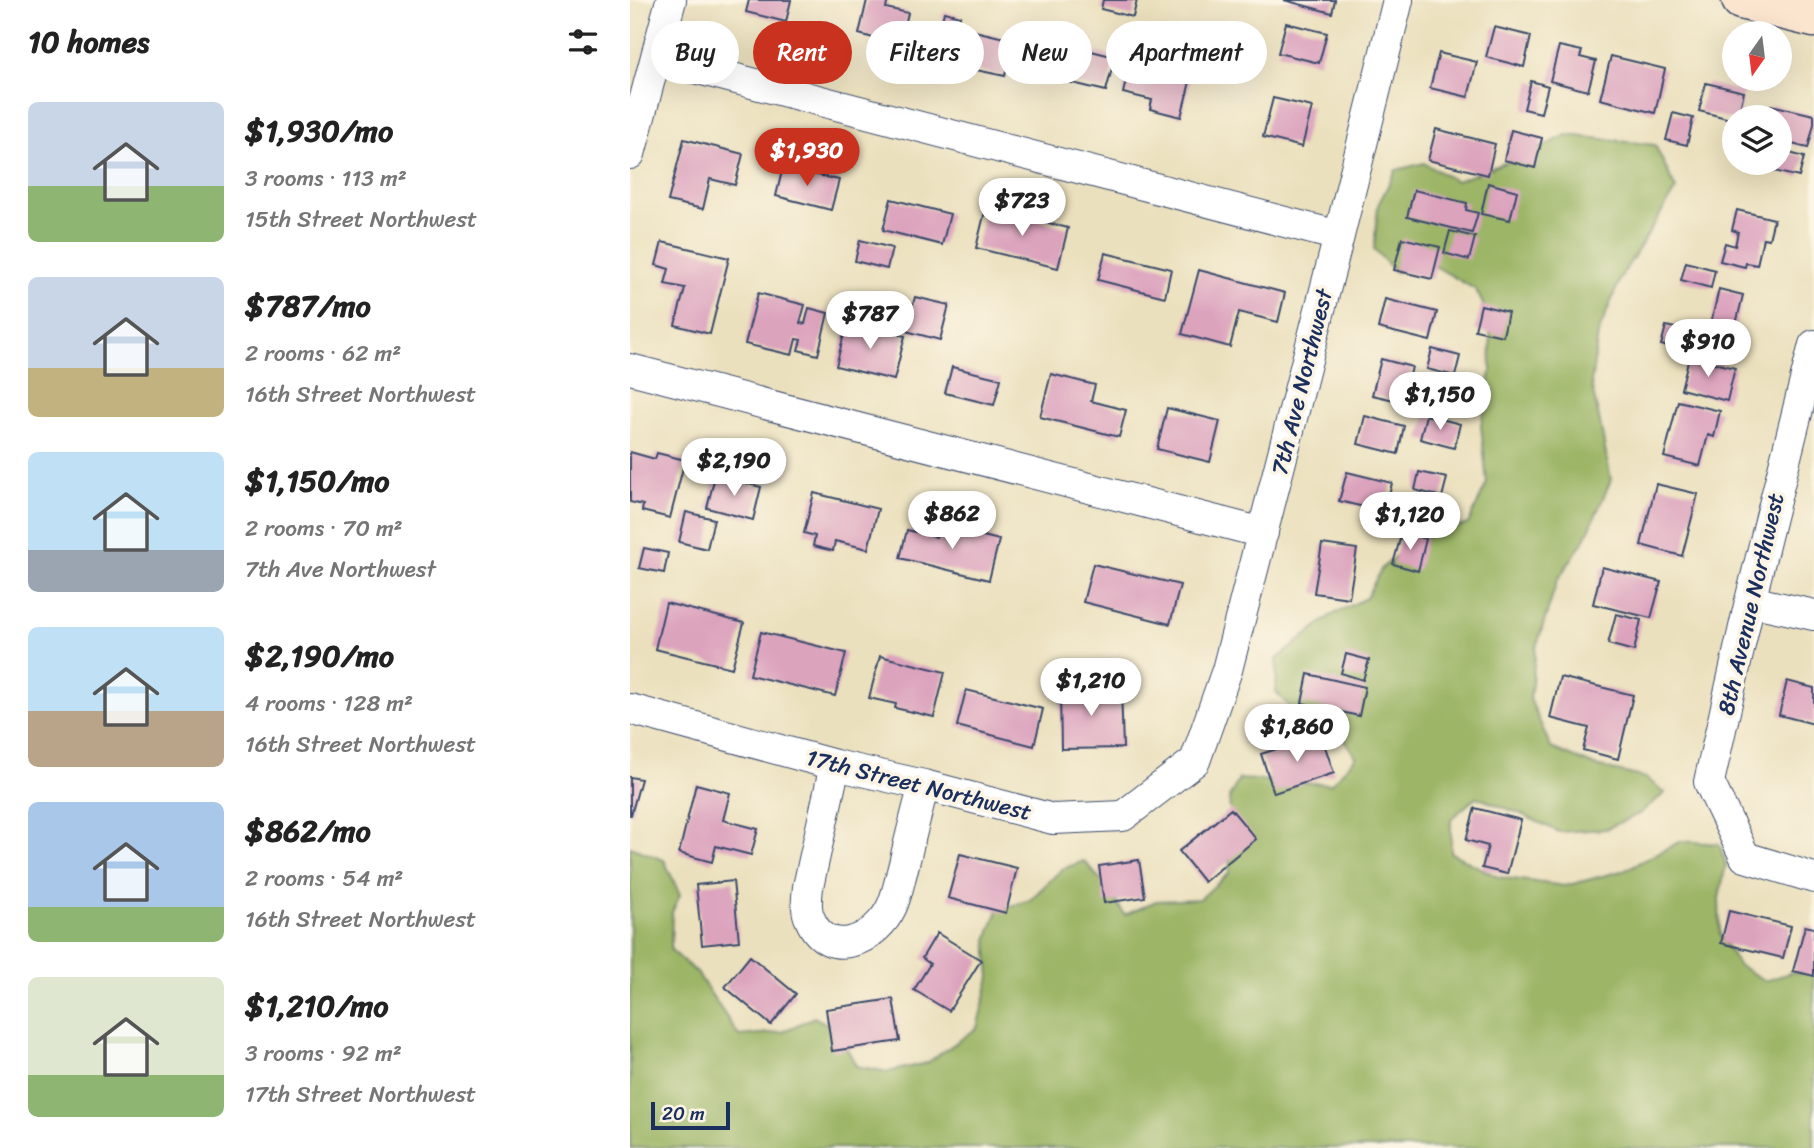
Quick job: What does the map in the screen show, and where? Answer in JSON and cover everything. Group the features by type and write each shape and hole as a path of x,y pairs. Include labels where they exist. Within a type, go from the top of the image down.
{"street":[{"path":"666,21 671,0"},
{"name":"7th Ave Northwest","path":"1195,761 1227,670 1398,0"},
{"path":"1741,0 1814,18"},
{"path":"630,154 651,76"},
{"path":"739,80 1339,236"},
{"name":"8th Avenue Northwest","path":"1814,345 1750,601 1709,782 1745,857 1814,878"},
{"path":"630,369 1263,533"},
{"path":"1750,601 1814,615"},
{"name":"17th Street Northwest","path":"630,709 835,765 1053,819 1123,816 1195,761"},
{"path":"835,765 807,902 809,918 821,936 830,942 855,941 870,934 892,907 923,785"}],"green space":[{"path":"1567,135 1655,145 1676,189 1621,277 1598,334 1591,383 1611,480 1586,537 1557,581 1536,648 1530,699 1551,748 1595,766 1646,778 1665,793 1639,814 1606,829 1559,832 1476,797 1451,819 1451,853 1498,877 1565,886 1625,870 1681,841 1719,844 1726,864 1719,898 1720,935 1738,965 1766,981 1792,972 1814,974 1814,1148 630,1148 630,847 664,860 680,895 672,912 671,950 697,973 739,1036 782,1032 814,1017 837,1029 856,1066 888,1072 927,1063 977,1028 990,977 987,940 998,910 1030,900 1062,869 1084,861 1105,885 1125,915 1156,901 1200,899 1229,873 1232,835 1229,798 1239,779 1331,784 1356,757 1338,730 1305,724 1276,692 1277,659 1330,616 1366,598 1382,568 1413,541 1468,524 1487,483 1481,425 1491,372 1490,318 1476,290 1433,265 1395,272 1374,249 1378,205 1396,170 1424,163 1456,181 1518,158"}],"building":[{"path":"749,0 791,0 786,21 746,12"},
{"path":"867,0 888,0 886,8 908,13 906,21 866,21 866,36 859,34"},
{"path":"1103,0 1137,0 1133,17 1101,9"},
{"path":"1284,0 1335,0 1332,13"},
{"path":"944,12 960,16 959,21 942,21"},
{"path":"1286,23 1327,33 1319,63 1278,53"},
{"path":"1494,27 1531,36 1524,67 1486,57"},
{"path":"984,33 998,36 998,75 984,72"},
{"path":"1559,46 1582,51 1580,57 1596,61 1588,91 1550,81"},
{"path":"1092,51 1106,55 1106,91 1077,84 1092,84"},
{"path":"1439,53 1477,62 1468,97 1430,88"},
{"path":"1611,56 1665,69 1655,113 1600,99"},
{"path":"1531,81 1548,86 1541,113 1524,109"},
{"path":"1706,83 1722,87 1722,91 1744,92 1741,105 1722,105 1722,117 1699,111"},
{"path":"1125,84 1189,84 1181,117 1150,109 1152,100 1123,93"},
{"path":"1273,98 1312,107 1302,147 1263,137"},
{"path":"1792,110 1814,115 1808,148 1792,144"},
{"path":"1673,113 1693,118 1687,145 1666,140"},
{"path":"1436,129 1495,144 1488,175 1428,160"},
{"path":"1511,130 1542,138 1535,168 1504,160"},
{"path":"684,139 743,154 735,185 710,179 703,209 668,201"},
{"path":"1792,154 1804,157 1799,177 1791,175"},
{"path":"783,167 839,180 831,210 776,196"},
{"path":"1488,183 1517,191 1510,220 1481,214"},
{"path":"1414,190 1467,203 1466,210 1478,213 1472,233 1407,217"},
{"path":"891,199 950,214 942,245 883,230"},
{"path":"986,207 1068,228 1058,268 976,248"},
{"path":"1737,210 1774,219 1769,239 1763,238 1757,265 1746,263 1745,267 1720,261 1725,243 1735,246 1738,232 1732,230"},
{"path":"1450,231 1475,237 1469,260 1444,253"},
{"path":"1402,238 1440,247 1432,279 1394,270"},
{"path":"860,240 892,248 887,269 855,261"},
{"path":"662,242 729,258 710,334 675,325 685,288 665,284 669,269 656,265"},
{"path":"1105,253 1171,269 1165,297 1098,280"},
{"path":"1686,262 1715,270 1711,288 1681,280"},
{"path":"1199,270 1285,293 1278,322 1239,312 1230,347 1182,334"},
{"path":"1719,289 1743,295 1734,333 1710,327"},
{"path":"758,293 805,305 800,323 805,324 809,308 828,313 818,355 798,350 801,340 796,339 792,355 745,344"},
{"path":"915,297 949,305 940,340 906,331"},
{"path":"1385,299 1437,312 1430,341 1378,328"},
{"path":"1481,305 1508,312 1503,336 1475,330"},
{"path":"847,322 905,336 894,380 836,366"},
{"path":"1666,326 1692,332 1687,352 1661,345"},
{"path":"1432,349 1460,356 1455,376 1427,369"},
{"path":"1689,357 1735,368 1727,401 1681,389"},
{"path":"1381,359 1412,367 1403,402 1372,395"},
{"path":"952,367 1001,379 994,405 945,393"},
{"path":"1051,374 1095,385 1091,401 1126,410 1119,437 1040,417"},
{"path":"1678,401 1720,411 1714,437 1708,435 1700,466 1664,457"},
{"path":"1167,408 1220,421 1210,462 1157,449"},
{"path":"1426,415 1460,424 1454,448 1420,439"},
{"path":"1365,416 1404,426 1398,454 1358,444"},
{"path":"630,452 655,459 657,453 685,460 670,518 642,511 643,505 630,502"},
{"path":"1347,472 1392,483 1385,512 1339,501"},
{"path":"1419,472 1447,478 1442,497 1415,490"},
{"path":"715,476 761,487 753,520 707,508"},
{"path":"1656,484 1698,494 1682,556 1641,545"},
{"path":"814,493 878,509 868,549 835,541 833,551 813,546 815,536 804,533"},
{"path":"686,512 714,519 707,549 679,542"},
{"path":"939,525 999,540 989,580 900,558 907,530 936,537"},
{"path":"1402,532 1426,539 1418,571 1393,564"},
{"path":"1322,544 1357,549 1349,598 1314,593"},
{"path":"644,548 668,553 664,573 639,568"},
{"path":"1093,564 1180,585 1170,624 1083,602"},
{"path":"1602,567 1661,582 1651,618 1593,604"},
{"path":"666,603 744,623 732,668 655,649"},
{"path":"1616,614 1641,620 1634,651 1608,644"},
{"path":"761,632 846,653 835,696 750,675"},
{"path":"1346,654 1369,660 1363,680 1341,673"},
{"path":"880,656 945,672 934,717 895,708 896,704 869,698"},
{"path":"1308,674 1365,687 1359,716 1302,703"},
{"path":"1560,677 1633,695 1618,759 1583,750 1589,728 1550,718"},
{"path":"1787,681 1814,688 1814,724 1779,715"},
{"path":"1121,687 1123,748 1061,749 1060,688"},
{"path":"966,690 1043,709 1034,746 957,726"},
{"path":"1321,735 1334,773 1274,793 1261,754"},
{"path":"630,777 641,779 631,815 630,815"},
{"path":"696,784 730,793 723,820 758,829 751,855 716,846 712,862 679,853"},
{"path":"1475,808 1521,820 1507,874 1482,868 1488,846 1466,840"},
{"path":"1231,809 1256,839 1204,882 1179,851"},
{"path":"960,854 1017,868 1006,913 948,898"},
{"path":"1139,860 1145,897 1104,903 1099,866"},
{"path":"733,881 739,941 702,945 696,885"},
{"path":"1729,911 1791,926 1783,958 1721,943"},
{"path":"1805,926 1814,928 1814,976 1793,971"},
{"path":"937,933 981,960 949,1011 914,990 930,964 922,958"},
{"path":"750,956 796,994 771,1025 725,987"},
{"path":"893,999 900,1041 832,1051 826,1009"}]}
